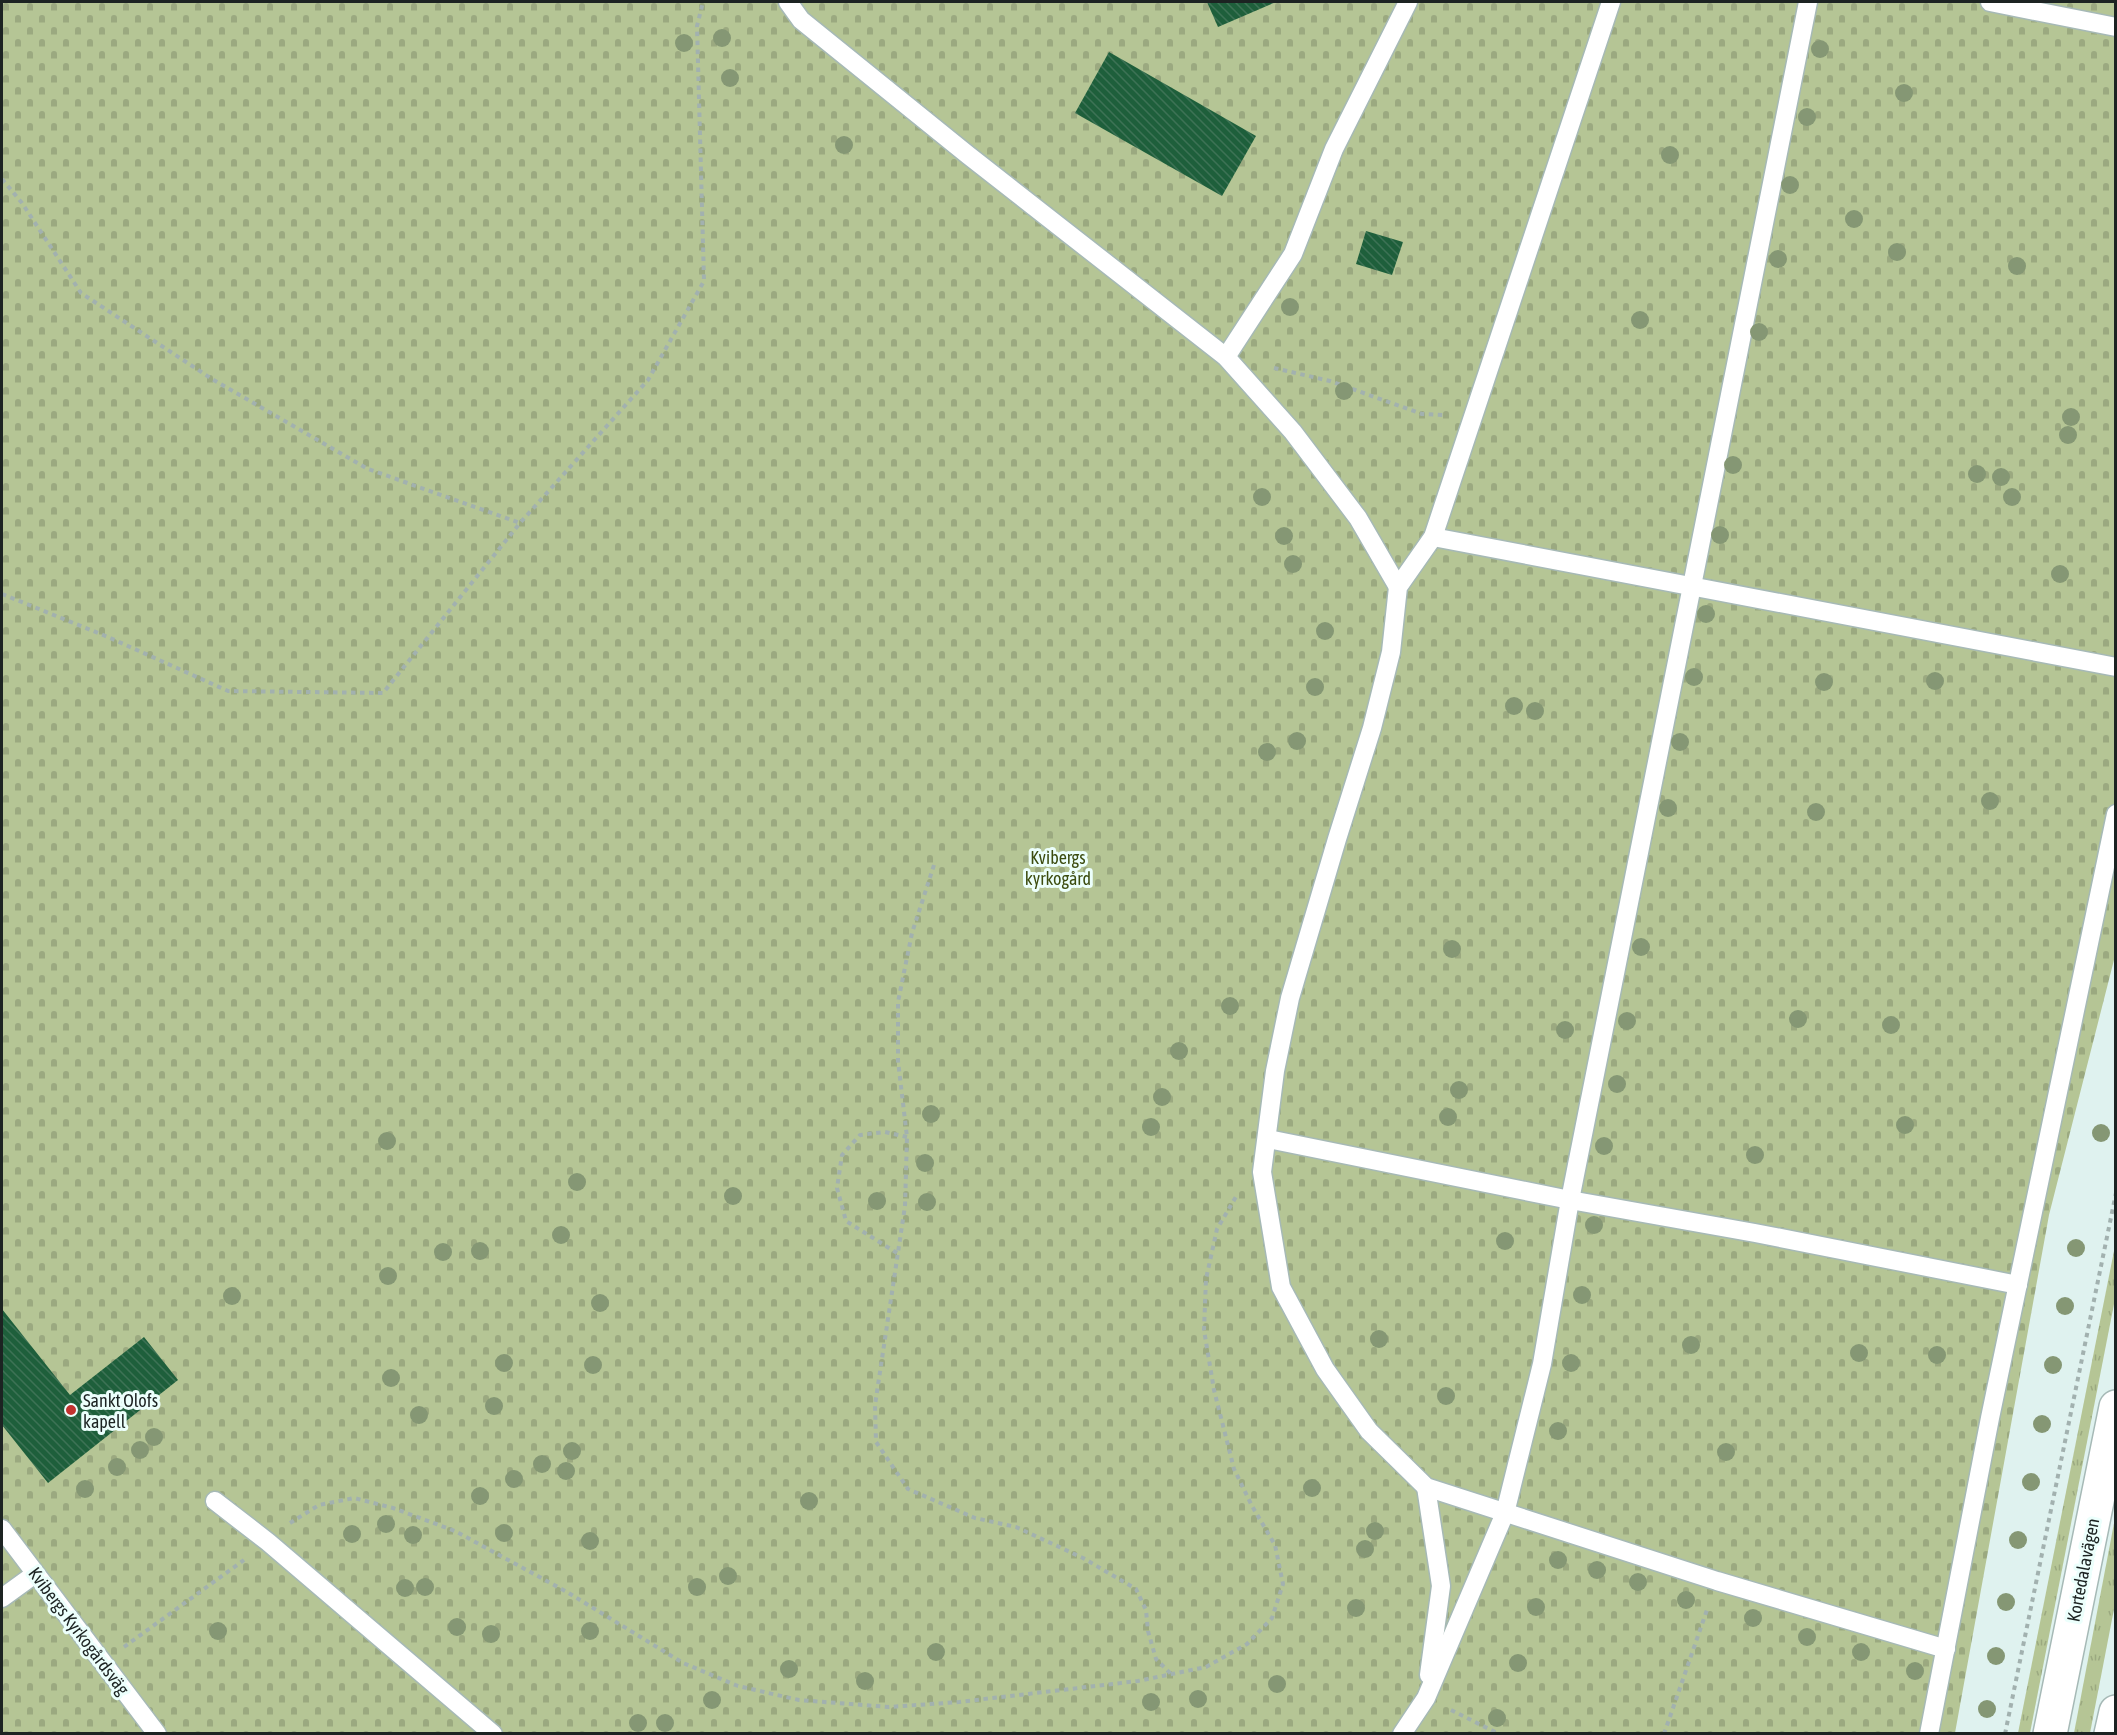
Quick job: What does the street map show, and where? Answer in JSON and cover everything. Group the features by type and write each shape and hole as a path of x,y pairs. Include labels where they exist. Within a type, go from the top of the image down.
{"main road":[{"name":"Kortedalavägen","path":"2050,1734 2115,1407"},
{"path":"2111,1734 2115,1712"}],"lane":[{"path":"788,2 801,20 968,155 1226,357 1293,432 1358,518 1398,587"},
{"path":"1226,357 1293,254 1334,149 1408,2"},
{"path":"1611,2 1433,537 1398,587 1391,652 1372,728 1336,838 1290,998 1275,1071 1262,1172 1281,1287 1324,1369 1369,1431 1426,1487 1718,1581 1946,1649"},
{"path":"1402,1734 1426,1698 1505,1513 1542,1364 1570,1200 1808,2"},
{"path":"1990,2 2115,27"},
{"path":"1433,537 2115,667"},
{"path":"1929,1734 2115,814"},
{"path":"1268,1139 1570,1200 1755,1233 2019,1285"},
{"path":"1426,1487 1441,1586 1426,1698"},
{"path":"215,1501 268,1542 493,1734"},
{"name":"Kvibergs Kyrkogårdsväg","path":"2,1529 157,1734"},
{"path":"2,1598 35,1574"}],"path":[{"path":"2,594 108,637 228,691 383,693 520,523 648,380 704,281 697,26 703,2"},
{"path":"2,179 22,203 81,293 212,379 368,469 520,523"},
{"path":"1226,357 1330,381 1422,414 1473,416"},
{"path":"934,865 912,933 898,1002 898,1061 908,1137 905,1206 875,1405 876,1442 908,1489 975,1518 1016,1527 1083,1558 1136,1589 1146,1610 1148,1631 1156,1659 1171,1674"},
{"path":"897,1253 846,1221 837,1188 842,1155 860,1135 885,1132 908,1137"},
{"path":"103,1663 268,1542 292,1521 319,1505 354,1498 393,1508 455,1531 567,1592 683,1663 738,1686 800,1701 889,1707 936,1704 1138,1682 1206,1667 1247,1644 1272,1618 1283,1584 1275,1545 1234,1469 1214,1390 1204,1330 1206,1279 1217,1229 1239,1192 1262,1172"},
{"path":"2005,1734 2115,1193"},
{"path":"1664,1734 1718,1581"},
{"path":"1426,1698 1499,1734"}],"green space":[{"name":"Kvibergs kyrkogård","path":"2,2 2115,2 2115,956 2049,1215 1955,1733 2,1734"},
{"path":"2115,1246 2115,1299 2030,1733 2018,1733"},
{"path":"2115,1518 2115,1604 2090,1733 2074,1733"}],"building":[{"path":"1207,2 1276,2 1218,27"},
{"path":"1109,52 1256,136 1222,196 1075,113"},
{"path":"1366,231 1403,242 1392,275 1356,264"},
{"name":"Sankt Olofs kapell","path":"2,1309 70,1395 144,1337 178,1380 48,1483 2,1425"}],"place":[{"name":"Sankt Olofs kapell","path":"71,1410"}]}
